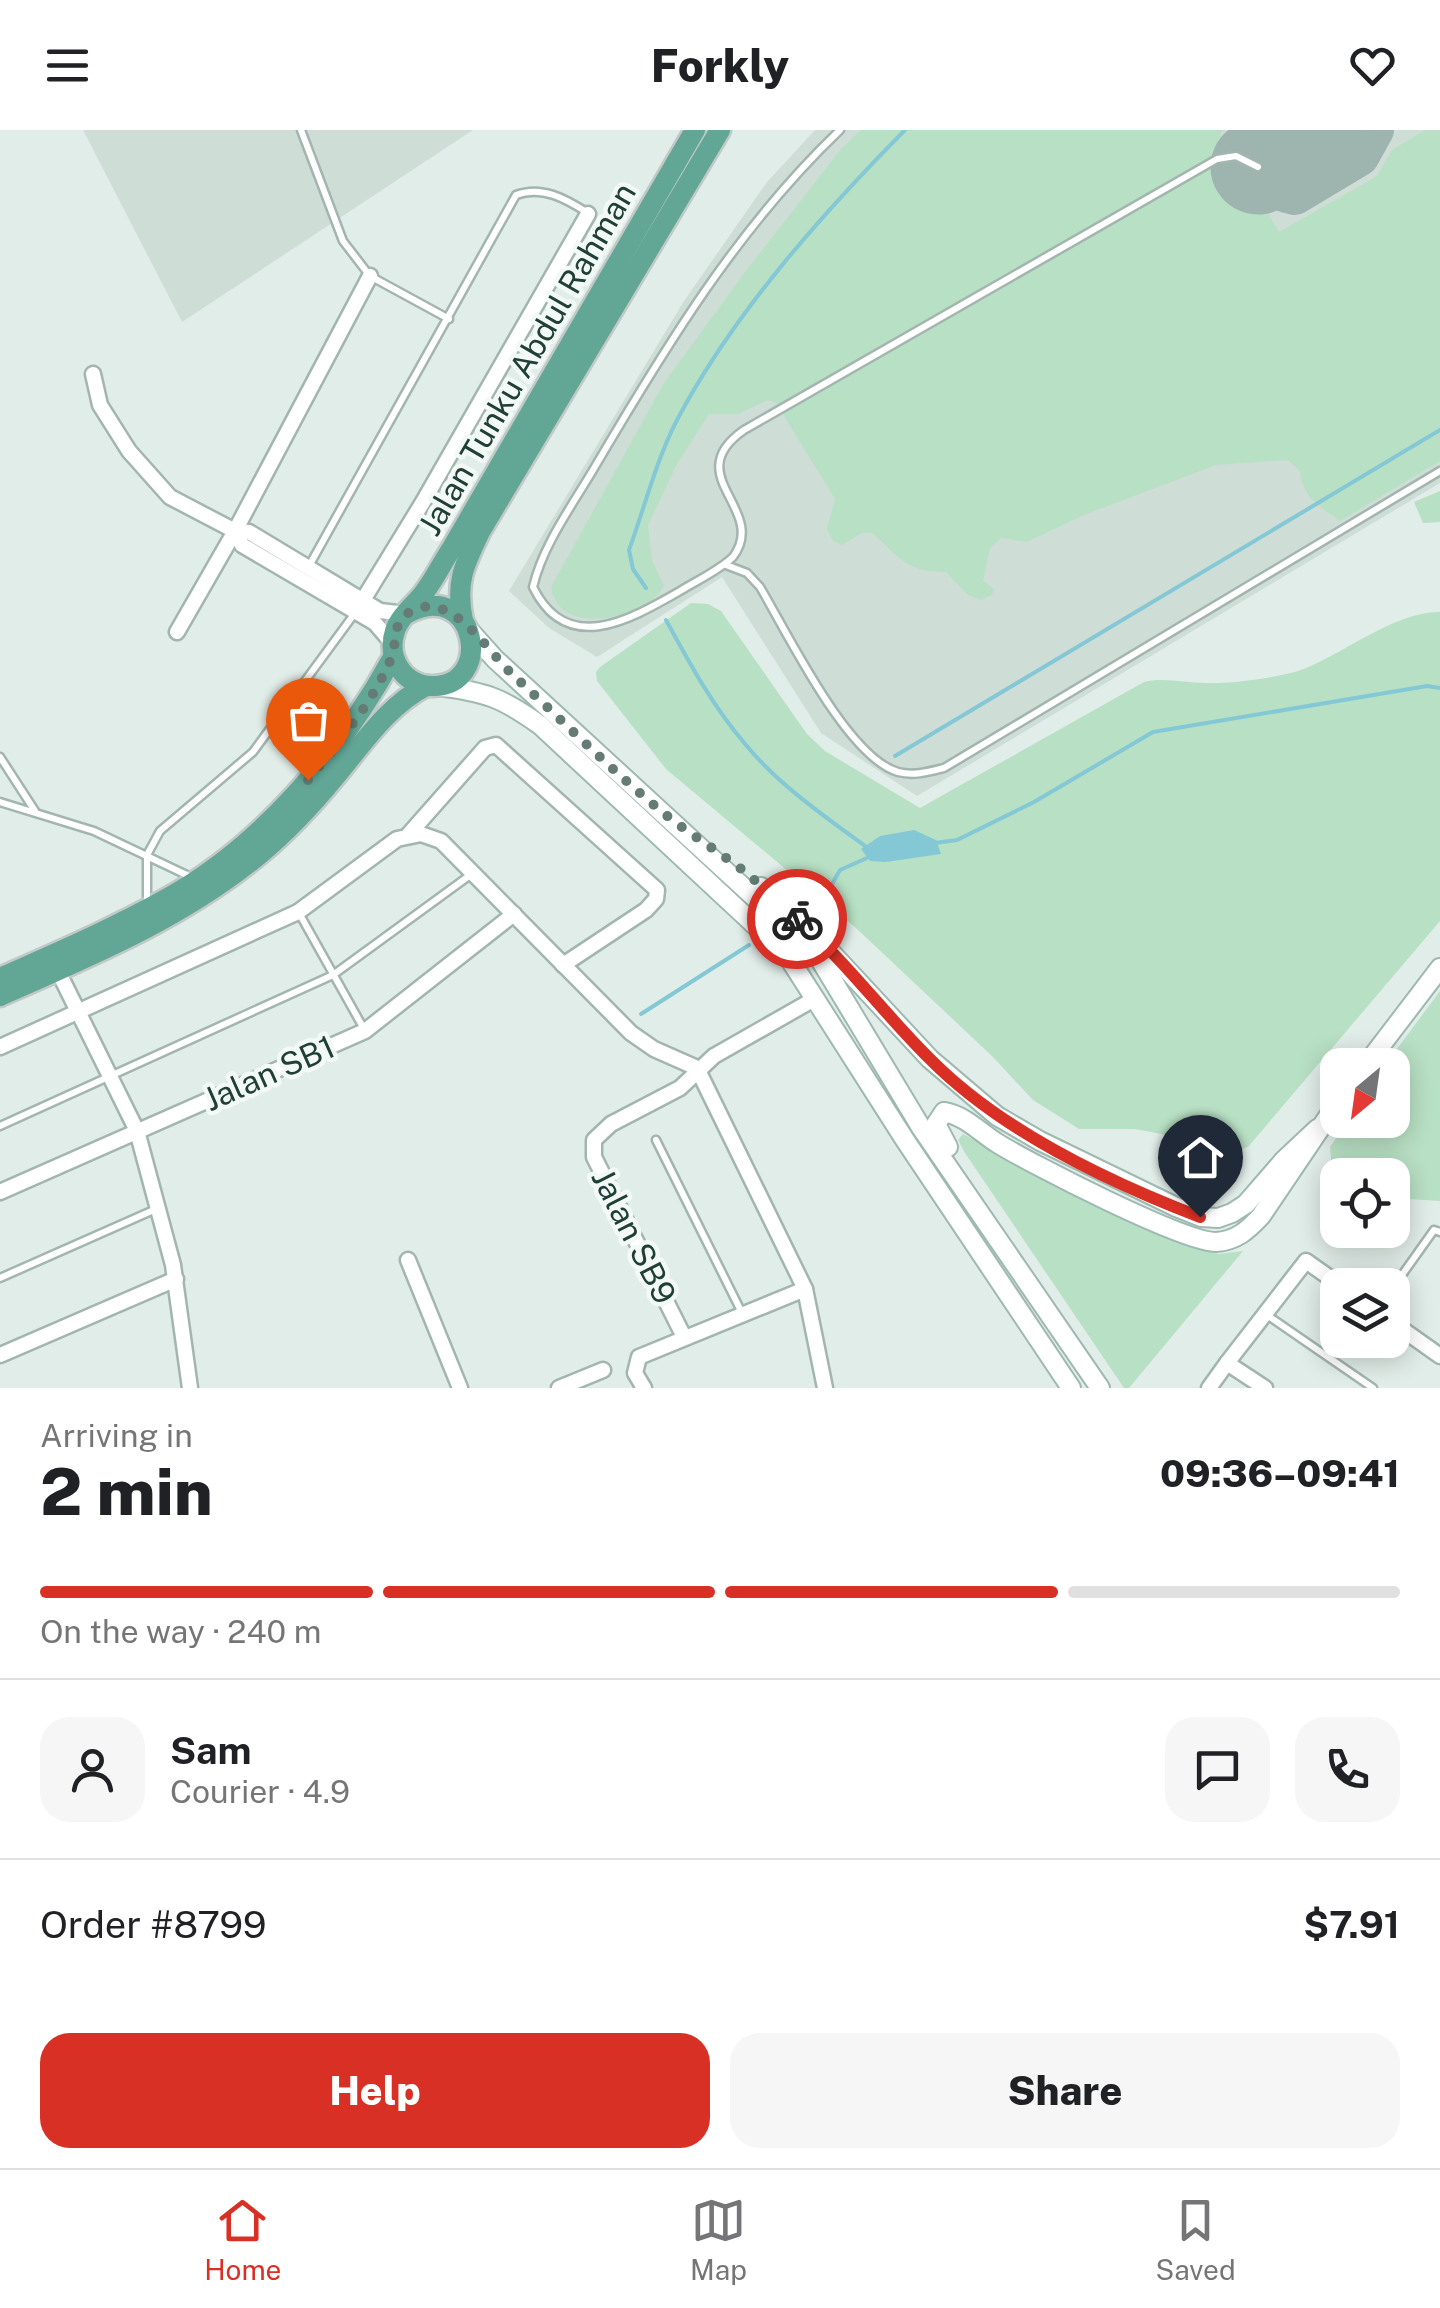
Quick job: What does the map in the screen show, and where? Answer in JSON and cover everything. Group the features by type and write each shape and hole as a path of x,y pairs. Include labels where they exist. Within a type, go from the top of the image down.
{"main road":[{"name":"Jalan Tunku Abdul Rahman","path":"406,614 452,548 695,130"},
{"name":"Jalan Tunku Abdul Rahman","path":"466,625 458,596 460,580 481,530 720,130"},
{"path":"0,978 147,908 195,879 245,841 308,780 364,708 393,650 396,627 406,614 430,605 454,612 495,658 818,956 922,1129 1100,1388"},
{"path":"0,996 146,930 188,906 260,854 322,793 402,702 432,686 450,682 468,666 472,654 466,625"},
{"path":"393,650 405,676 432,686 487,693 515,706 540,725 787,954 905,1140 1071,1388"},
{"path":"666,815 744,871 812,932 963,1089 997,1116 1082,1163 1176,1208 1200,1217 1218,1218 1246,1204 1317,1129"},
{"path":"1379,1048 1440,968"},
{"path":"1100,1388 1050,1302 943,1141 936,1124 940,1114 952,1113 1035,1164 1172,1229 1213,1242 1231,1240 1262,1216 1320,1125"}],"street":[{"path":"360,606 424,502 588,214"},
{"path":"177,632 370,276"},
{"path":"93,374 100,405 129,451 170,497 235,531 249,532 308,567 360,606 393,650"},
{"path":"235,531 242,545 360,606 406,614"},
{"path":"0,1047 298,912 409,834 486,748 496,745 657,890 656,899 646,910 563,965"},
{"path":"409,834 441,841 631,1032 664,1054 697,1068 805,1288 825,1388"},
{"name":"Jalan SB1","path":"0,1192 365,1031 514,914"},
{"path":"58,970 136,1131 176,1279 190,1388"},
{"path":"697,1068 816,998"},
{"name":"Jalan SB9","path":"684,1337 592,1149 600,1132 668,1096 697,1068"},
{"path":"408,1260 460,1388"},
{"path":"1209,1388 1306,1261 1320,1271"},
{"path":"0,1355 176,1279"},
{"path":"644,1388 635,1373 639,1358 805,1288"},
{"path":"1410,1333 1439,1352"},
{"path":"1227,1362 1264,1388"},
{"path":"560,1388 604,1370"}],"lane":[{"path":"301,130 343,241 370,276 449,319"},
{"path":"840,130 736,247 660,357 536,571 533,587 540,602 568,624 601,628 636,615 724,564 742,545 744,531 719,480 718,467 730,440 1217,159 1236,156 1258,167"},
{"path":"308,567 516,195 528,190 563,196 588,214"},
{"path":"724,564 738,567 760,587 843,726 864,750 899,772 920,774 944,768 1440,471"},
{"path":"147,908 147,854 160,832 253,752 360,606"},
{"path":"0,758 36,812"},
{"path":"0,802 94,831 195,879"},
{"path":"0,1126 333,975 474,873"},
{"path":"298,912 365,1031"},
{"path":"656,1140 743,1314"},
{"path":"0,1278 158,1208"},
{"path":"1407,1268 1434,1230 1440,1232"},
{"path":"1265,1314 1373,1388"},
{"path":"1243,1373 1251,1388"}],"shaded area":[{"path":"83,130 473,130 182,322"},
{"path":"815,130 1440,130 1440,483 917,796 821,733 722,577 597,657 549,628 509,591 684,301 767,182"}],"green space":[{"path":"861,130 1224,130 1220,133 1279,232 1377,176 1392,150 1425,130 1440,130 1440,461 1340,521 1313,501 1300,471 1288,460 1216,465 1084,515 1027,542 1001,538 990,548 983,581 994,589 992,595 981,600 968,595 946,572 904,562 872,533 862,533 842,545 833,541 827,529 835,499 776,403 768,400 738,414 709,414 677,464 648,525 652,560 664,586 654,598 622,615 585,618 569,613 557,603 551,587 664,383 745,272 841,149"},
{"path":"1440,491 1440,522 1423,523 1414,502"},
{"path":"691,603 708,604 721,611 807,734 825,751 920,808 1144,682 1226,683 1288,674 1386,626 1440,612 1440,921 1332,1048 1320,1048 1320,1062 1248,1147 1241,1149 1135,1129 1079,1129 1033,1100 856,928 666,769 597,681 600,667"},
{"path":"1440,991 1440,1201 1410,1199 1410,1158 1331,1158 1330,1147 1336,1138 1410,1138 1410,1048 1398,1048"},
{"path":"963,1134 1195,1248 1219,1254 1243,1251 1129,1388 1124,1388 965,1153 958,1140"}],"water":[{"path":"914,830 936,840 941,854 870,861 861,849 880,836"}],"waterway":[{"path":"646,588 633,569 629,550 670,435 699,381 780,267 905,130"},
{"path":"895,756 1440,430"},
{"path":"666,620 713,700 759,760 787,787 865,846"},
{"path":"935,843 957,840 1034,802 1153,732 1427,686 1440,688"},
{"path":"803,902 832,884 840,870 867,858"},
{"path":"641,1014 749,945"}],"taxiway":[{"path":"1267,130 1260,152 1262,172 1273,187 1295,196 1360,157 1375,130"}],"runway":[{"path":"1258,167 1320,130"}],"way so far":[{"path":"308,780 380,681 393,657 394,633 401,619 417,608 442,607 464,621 495,658 666,815 744,871 797,919"}],"route":[{"path":"797,919 930,1059 997,1116 1082,1163 1200,1217"}]}
